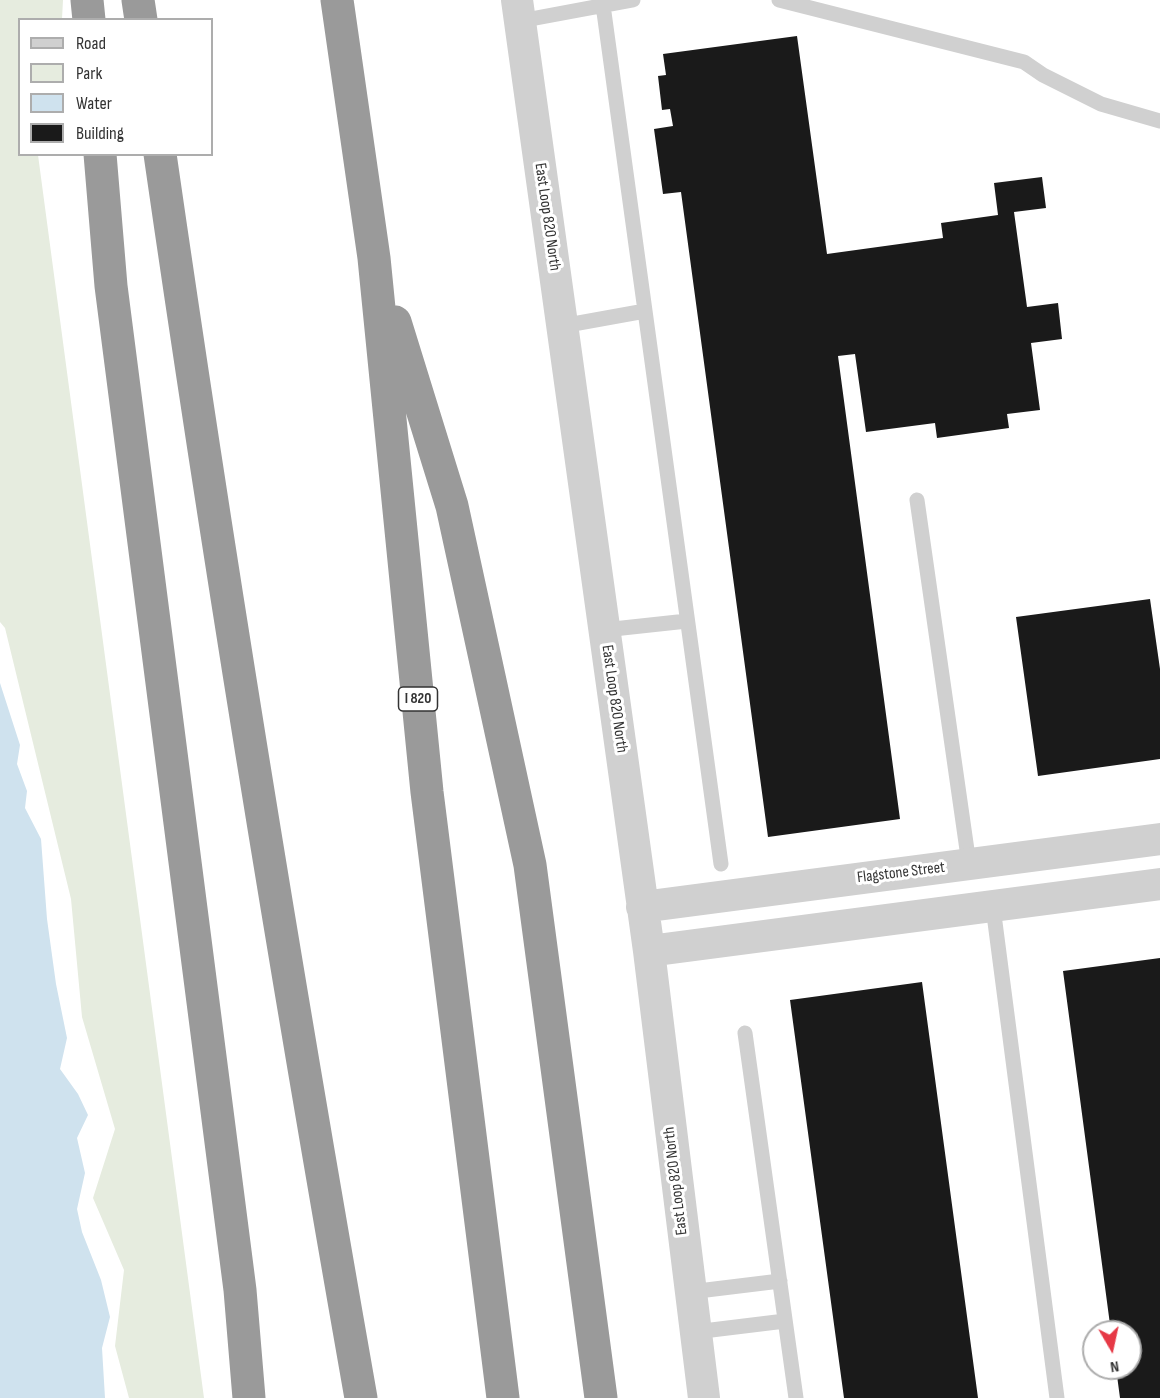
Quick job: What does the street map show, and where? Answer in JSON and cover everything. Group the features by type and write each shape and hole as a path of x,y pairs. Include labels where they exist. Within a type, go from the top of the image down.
{"highway":[{"path":"87,0 89,18"},
{"path":"138,0 141,18"},
{"name":"I 820","path":"337,0 374,258 427,792 503,1398"},
{"path":"100,156 111,286 240,1290 249,1398"},
{"path":"160,156 200,432 285,960 361,1398"},
{"path":"374,258 452,506 530,865 601,1398"}],"street":[{"name":"East Loop 820 North","path":"519,10 649,951 704,1398"},
{"name":"Flagstone Street","path":"642,907 1160,839"},
{"path":"649,951 1160,884"}],"lane":[{"path":"519,10 603,6 633,0"},
{"path":"779,0 1024,62 1043,75 1101,104 1160,122"},
{"path":"603,6 721,864"},
{"path":"562,326 645,310"},
{"path":"917,500 969,864"},
{"path":"604,630 687,621"},
{"path":"993,907 1057,1398"},
{"path":"745,1033 796,1398"},
{"path":"690,1292 780,1281"},
{"path":"695,1332 785,1321"}],"green space":[{"path":"0,0 63,0 62,18 18,18 18,156 38,156 204,1398 129,1398 115,1346 124,1270 93,1198 115,1129 82,1017 71,899 5,628 0,622"}],"water":[{"path":"0,683 20,745 17,764 27,791 25,808 41,839 47,919 56,984 67,1038 60,1069 78,1094 88,1115 77,1138 85,1173 77,1209 82,1232 101,1280 110,1317 102,1348 105,1398 0,1398"}],"building":[{"path":"797,36 827,254 943,238 941,223 998,215 994,183 1042,177 1046,208 1014,212 1027,307 1058,303 1062,339 1031,343 1040,410 1007,414 1009,428 937,438 935,423 866,432 855,354 838,356 900,819 768,837 681,192 663,194 654,129 673,126 670,109 662,110 658,76 666,75 663,54"},
{"path":"1150,599 1160,669 1160,759 1038,776 1016,617"},
{"path":"1160,958 1160,1398 1120,1398 1118,1380 1142,1380 1142,1320 1109,1320 1063,971"},
{"path":"922,982 978,1398 844,1398 790,1000"}]}
